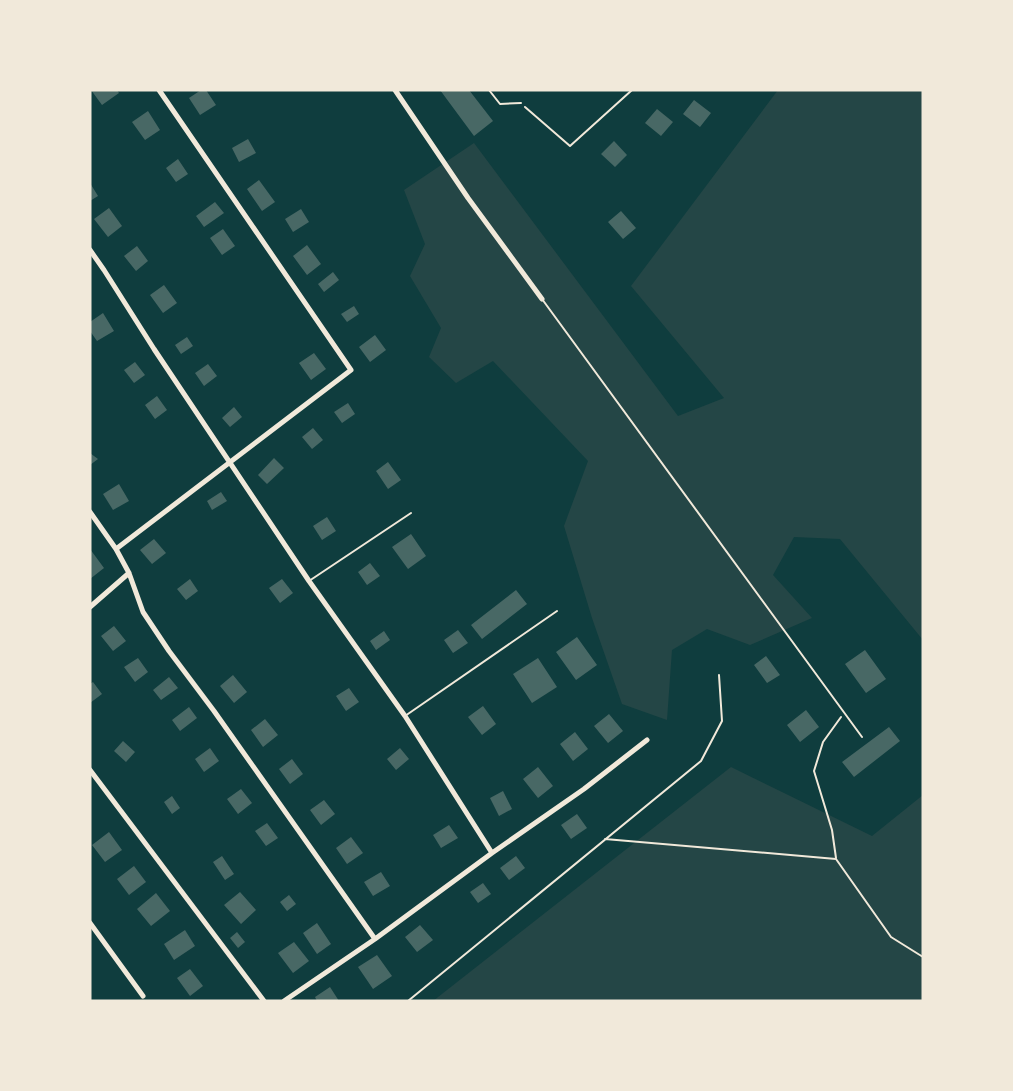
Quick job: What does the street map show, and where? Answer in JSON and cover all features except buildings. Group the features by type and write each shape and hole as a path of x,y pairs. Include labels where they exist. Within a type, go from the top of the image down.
{"street":[{"path":"116,549 351,370 159,90"},
{"path":"395,90 468,198 542,299"},
{"path":"90,250 309,581 405,716 492,853"},
{"path":"90,512 116,549 129,573 143,612 163,642 375,939"},
{"path":"90,607 129,573"},
{"path":"284,1001 375,939 647,741"},
{"path":"90,770 264,1001"},
{"path":"90,923 143,996"}],"lane":[{"path":"489,90 500,104 521,103"},
{"path":"542,299 862,737"},
{"path":"309,581 411,513"},
{"path":"405,716 556,612"}],"path":[{"path":"521,103 570,146 632,90"},
{"path":"408,1001 701,760 722,721 719,675"},
{"path":"844,713 823,742 814,771 832,830 836,859 891,937 923,957"},
{"path":"605,839 836,859"}],"shaded area":[{"path":"778,90 923,90 923,640 840,539 794,537 773,575 812,618 750,645 707,629 672,650 667,720 622,704 592,618 564,526 588,461 493,361 456,383 429,357 441,328 410,276 425,244 404,190 474,143 678,416 724,398 631,286"},
{"path":"731,767 872,836 923,795 923,1001 433,1001"}]}
